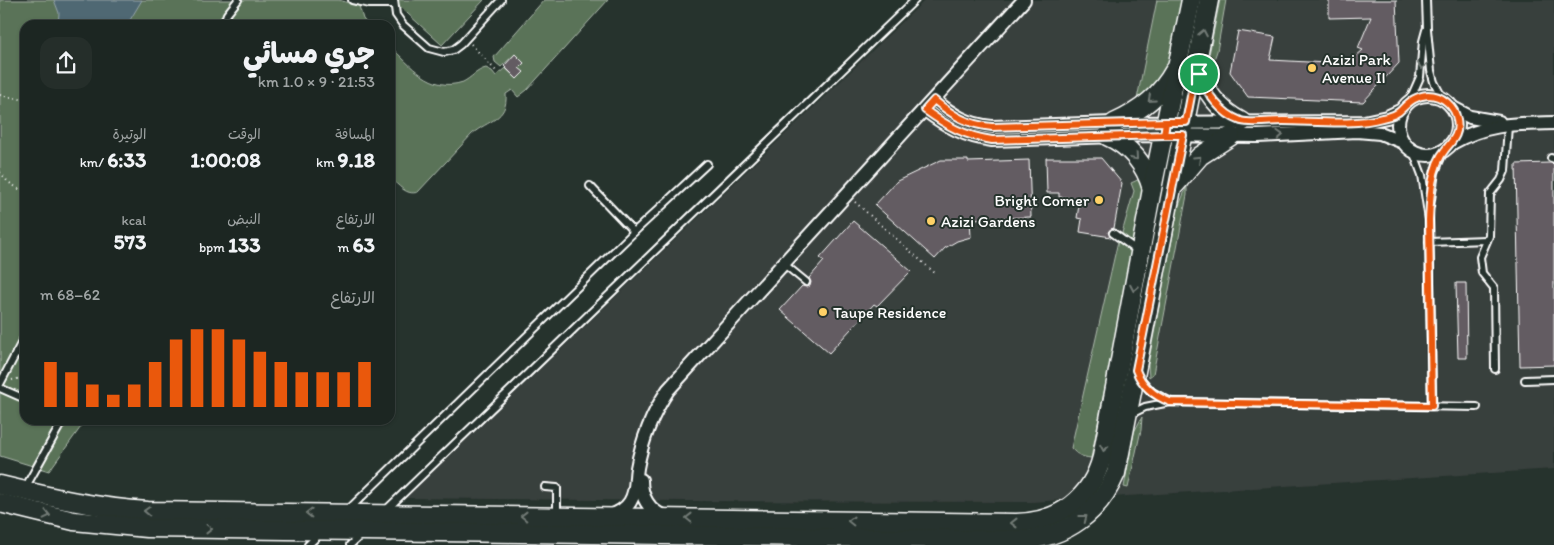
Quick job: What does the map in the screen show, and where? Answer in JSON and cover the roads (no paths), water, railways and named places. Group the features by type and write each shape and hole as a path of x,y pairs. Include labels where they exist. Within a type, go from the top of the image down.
{"street":[{"path":"608,517 623,510 630,502 636,486 637,468 650,424 668,390 1024,0"},
{"path":"8,505 74,520 122,527 323,531 782,528 1026,523 1046,519 1064,510 1080,498 1096,474 1102,457 1152,189 1191,0"},
{"path":"0,486 77,504 124,510 667,518 782,528 1034,539 1056,534 1075,524 1093,511 1106,493 1116,473 1209,0"},
{"path":"925,110 956,131 968,136 992,140 1030,140 1110,129 1149,102 1165,84 1178,64"},
{"path":"1197,65 1202,82 1212,98 1226,112 1242,122"},
{"path":"934,100 961,120 982,126 1184,129 1242,122 1364,122 1387,117 1426,95 1443,99 1453,108 1476,119 1508,124 1554,123"},
{"path":"1403,142 1398,130 1399,116 1405,106"},
{"path":"1448,146 1455,138 1458,126 1453,108"},
{"path":"1184,129 1231,136 1365,131 1380,133 1403,142 1413,151 1429,155 1471,132 1508,124"},
{"path":"1110,129 1137,157 1146,172 1152,189"},
{"path":"1172,190 1200,156 1231,136"},
{"path":"639,460 644,499 651,509 667,518"},
{"path":"1087,490 1100,502"},
{"path":"8,505 23,491"}],"lane":[{"path":"225,20 238,0"},
{"path":"352,0 370,4 394,2 399,20 425,45 434,51 444,52 453,50 466,39 501,0"},
{"path":"381,514 915,0"},
{"path":"1426,0 1432,76 1443,99"},
{"path":"1405,106 1420,77 1423,41 1427,29"},
{"path":"1495,369 1494,288 1480,268 1481,252 1489,232 1489,198 1492,190 1501,180 1504,171 1508,124"},
{"path":"1432,406 1429,220 1432,183 1435,172 1448,146"},
{"path":"1413,151 1422,175 1429,220"},
{"path":"345,514 634,232 707,164"},
{"path":"590,186 634,232"},
{"path":"1113,233 1141,253"},
{"path":"1429,242 1487,240"},
{"path":"784,264 806,282"},
{"path":"0,384 20,345"},
{"path":"16,353 20,355"},
{"path":"1136,370 1142,382 1152,392 1170,402"},
{"path":"1525,380 1554,379"},
{"path":"0,388 20,396"},
{"path":"1127,417 1145,407 1170,402 1477,407"},
{"path":"23,491 60,425"},
{"path":"545,487 558,488 557,517"},
{"path":"308,545 323,531"},
{"path":"350,545 364,531"}],"water":[{"path":"54,0 142,0 130,20 58,20 59,13"}],"place":[{"name":"Azizi Park Avenue II","path":"1312,68"},
{"name":"Bright Corner","path":"1099,200"},
{"name":"Azizi Gardens","path":"931,221"},
{"name":"Taupe Residence","path":"823,312"}]}
